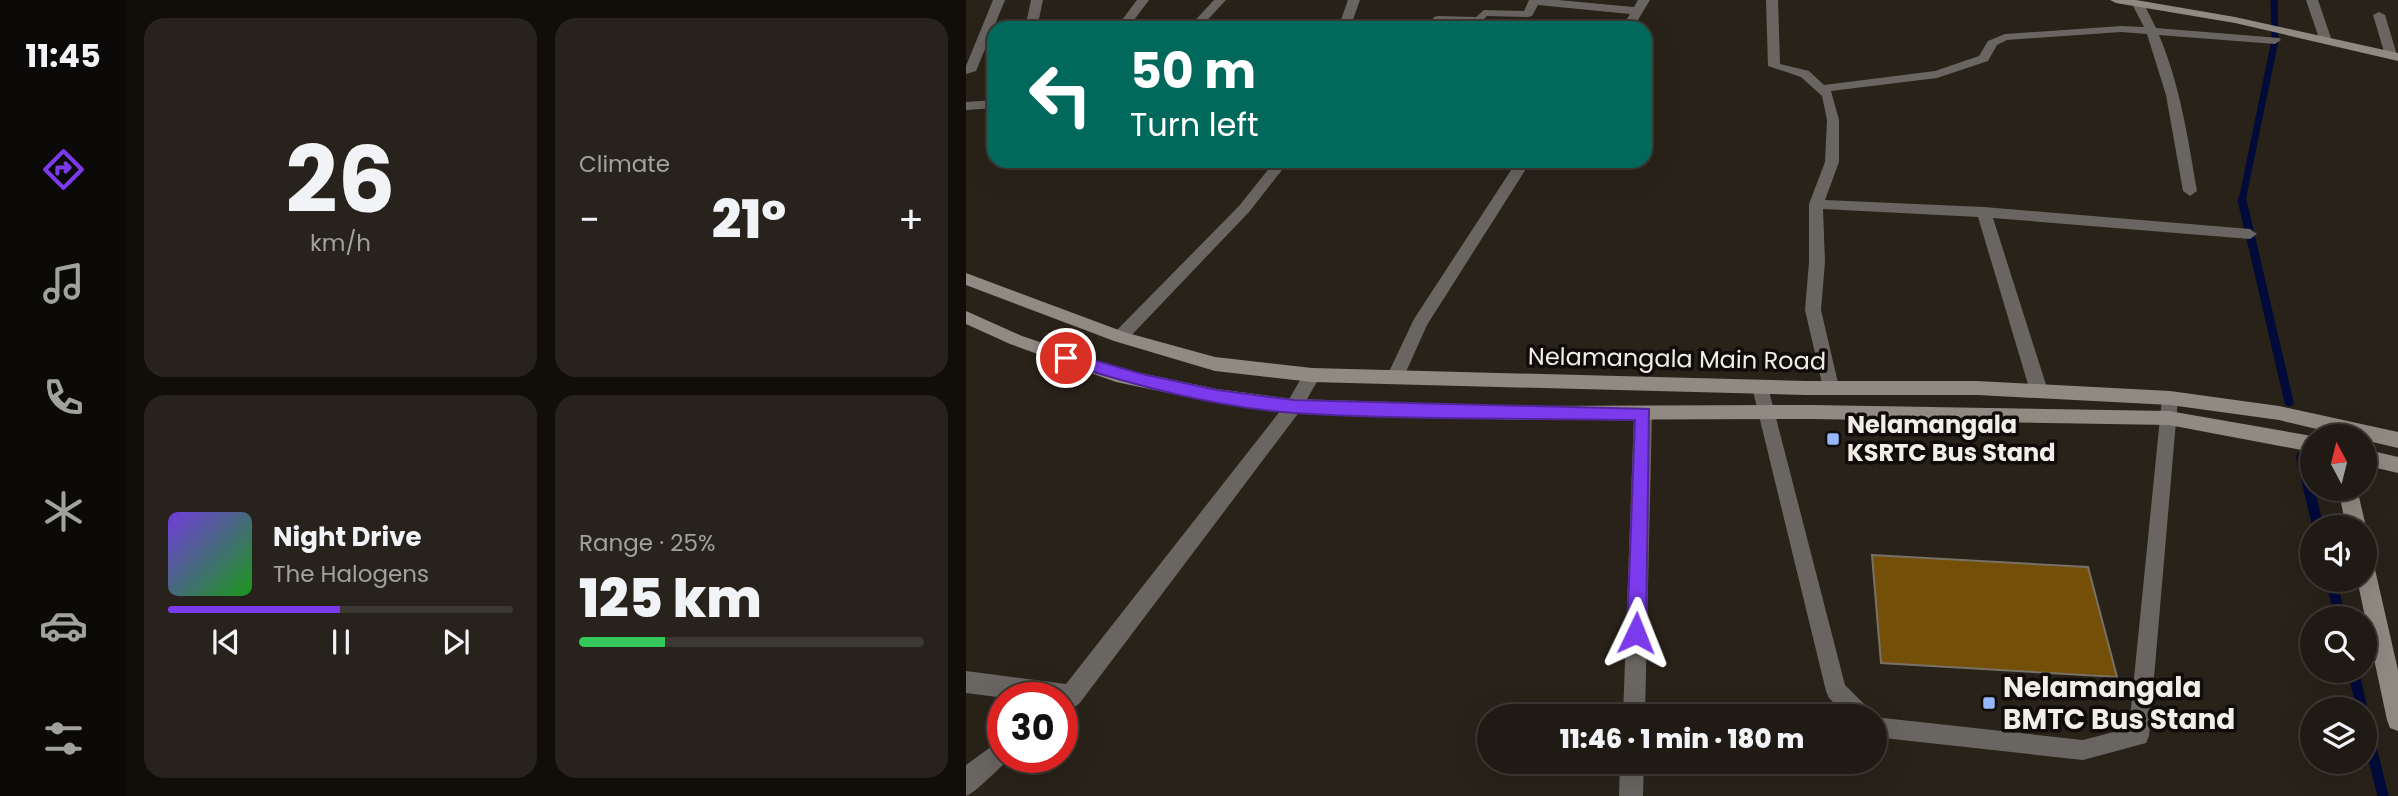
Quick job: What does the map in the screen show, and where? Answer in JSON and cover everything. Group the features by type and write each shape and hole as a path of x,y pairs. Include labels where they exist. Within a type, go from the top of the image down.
{"main road":[{"path":"2127,1 2264,26 2394,56"},
{"name":"Nelamangala Main Road","path":"966,279 1120,337 1215,364 1311,375 1760,387 2039,391 2300,425"},
{"path":"966,317 1016,340 1116,375 1217,397 1294,406 1643,414 2169,408 2300,441"},
{"name":"Nelamangala Main Road","path":"2377,437 2398,440"},
{"path":"2377,460 2398,466"},
{"path":"2370,592 2398,720"}],"street":[{"path":"990,21 999,0"},
{"path":"1032,21 1037,0"},
{"path":"1127,21 1143,0"},
{"path":"1200,21 1220,0"},
{"path":"1346,21 1354,0"},
{"path":"1772,0 1774,66 1805,74 1828,95 1833,120 1832,162 1816,204 1817,262 1813,310 1830,387"},
{"path":"2312,0 2326,41"},
{"path":"1436,21 1479,21 1484,13 1528,14 1534,1 1641,5 1631,21"},
{"path":"2127,1 2154,31 2174,95 2190,191"},
{"path":"2378,15 2394,56"},
{"path":"970,71 987,29"},
{"path":"1821,89 1937,74 1984,58 1992,43 2006,37 2121,29 2275,40"},
{"path":"966,106 987,104"},
{"path":"1120,337 1244,209 1276,168"},
{"path":"1395,378 1420,323 1520,168"},
{"path":"1816,204 1984,212 2250,234"},
{"path":"1984,212 2039,391"},
{"path":"1078,686 1294,406 1311,375"},
{"path":"1634,704 1643,414"},
{"path":"966,682 987,686"},
{"path":"966,784 977,769 987,761"},
{"path":"1631,796 1632,774"}],"lane":[{"path":"1760,387 1836,691 1850,704"},
{"path":"1887,728 2083,750 2139,736 2169,408"}],"building":[{"path":"1872,555 2088,567 2117,677 1881,663"}],"waterway":[{"path":"2242,200 2275,40 2274,0"},
{"path":"2242,200 2289,402"},
{"path":"2312,501 2315,515"},
{"path":"2334,592 2337,606"},
{"path":"2356,683 2359,697"},
{"path":"2377,772 2383,796"}],"place":[{"name":"Nelamangala KSRTC Bus Stand","path":"1833,439"},
{"name":"Nelamangala BMTC Bus Stand","path":"1989,703"}],"route":[{"path":"1066,358 1116,375 1217,397 1294,406 1643,414 1636,633"}]}
